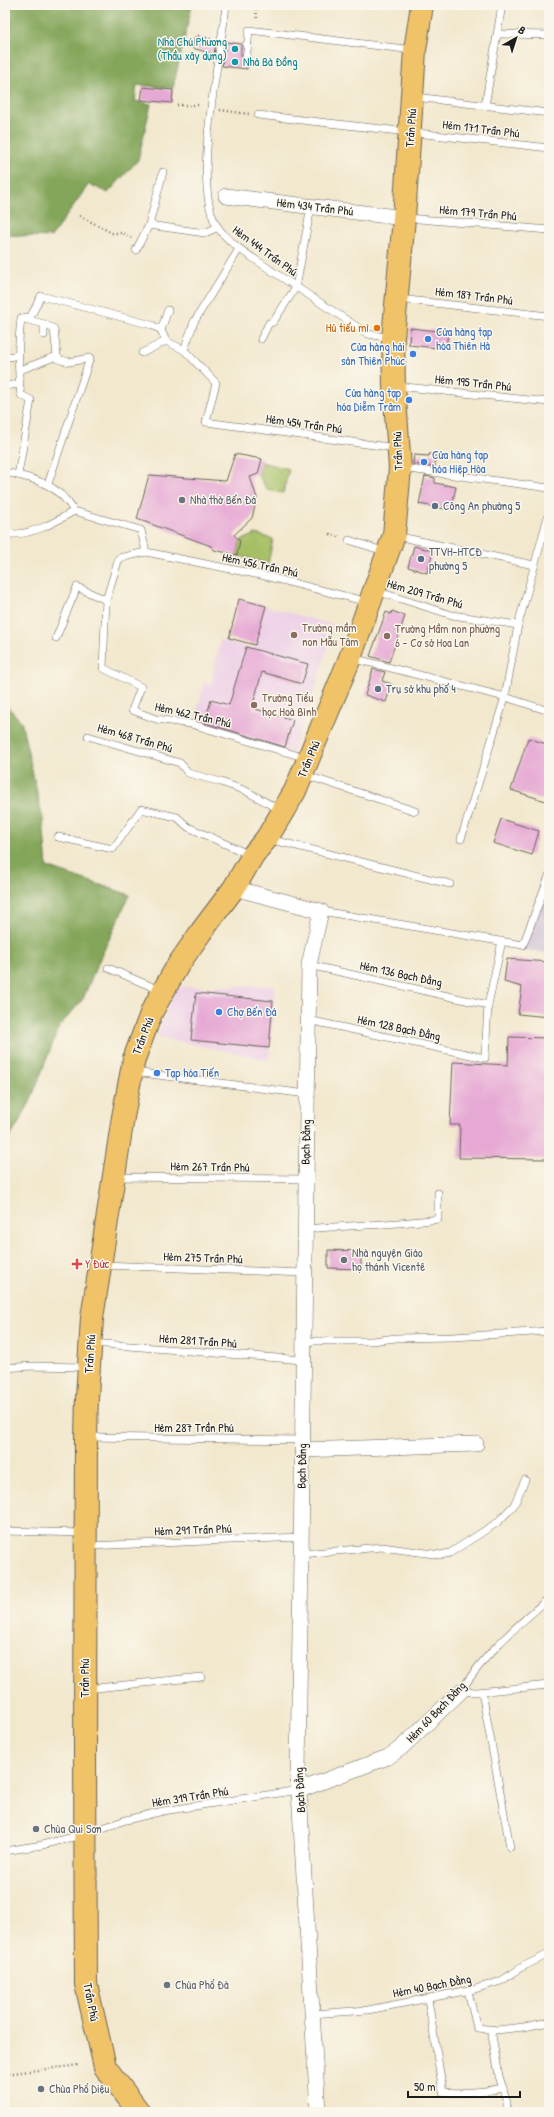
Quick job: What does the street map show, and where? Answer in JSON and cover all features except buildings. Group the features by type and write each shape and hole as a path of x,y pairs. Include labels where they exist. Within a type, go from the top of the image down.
{"main road":[{"name":"Trần Phú","path":"139,2112 105,2067 86,1984 86,1437 90,1343 100,1265 134,1060 152,1011 201,932 234,888 252,856 267,838 284,812 306,767 350,658 391,544 399,458 394,386 393,338 404,218 415,50 422,5"}],"street":[{"name":"Hẻm 434 Trần Phú","path":"226,196 404,218"},
{"path":"234,888 321,911"},
{"name":"Bạch Đằng","path":"318,2112 298,1775 309,965 321,911"},
{"path":"302,1445 476,1444"},
{"name":"Hẻm 60 Bạch Đằng","path":"300,1790 388,1757 401,1748 461,1690"}],"lane":[{"name":"Hẻm 444 Trần Phú","path":"226,5 207,143 208,195 213,217 218,227 239,249 368,334 393,338"},
{"path":"485,106 502,5"},
{"path":"246,57 249,30 415,50"},
{"path":"498,34 549,35"},
{"path":"413,97 549,113"},
{"name":"Hẻm 171 Trần Phú","path":"258,115 549,148"},
{"path":"136,250 149,225 163,172"},
{"path":"261,339 269,323 273,322 296,287 311,207"},
{"name":"Hẻm 179 Trần Phú","path":"404,218 549,230"},
{"path":"149,225 205,233 218,227"},
{"path":"21,316 30,318 42,296 152,325 161,330 166,340 184,350 194,322 239,249"},
{"name":"Hẻm 187 Trần Phú","path":"397,298 549,316"},
{"path":"161,330 168,310"},
{"path":"18,475 31,400 21,395 19,384 18,374 20,370 17,355 21,318 44,324 54,329 58,359 69,362 90,358 48,484"},
{"path":"44,324 44,335"},
{"path":"142,353 166,340"},
{"name":"Hẻm 454 Trần Phú","path":"184,350 216,383 206,422 549,488"},
{"path":"5,355 5,358 17,355"},
{"path":"20,370 57,356"},
{"path":"5,386 19,384"},
{"name":"Hẻm 195 Trần Phú","path":"394,386 549,402"},
{"path":"5,472 48,484 61,494 74,511 141,530 146,552"},
{"path":"5,534 14,535 37,530 74,511"},
{"path":"461,839 505,697 518,625 549,513"},
{"path":"350,540 391,544 534,565"},
{"name":"Hẻm 456 Trần Phú","path":"146,552 371,597"},
{"name":"Hẻm 462 Trần Phú","path":"146,552 119,558 106,600 103,668 141,687 132,710 156,719 191,724 306,767"},
{"path":"56,638 77,587 106,600"},
{"name":"Hẻm 209 Trần Phú","path":"371,597 452,615 518,625"},
{"path":"350,658 505,697 549,711"},
{"name":"Hẻm 468 Trần Phú","path":"88,736 180,763 188,773 246,791 284,812"},
{"path":"306,767 415,811"},
{"path":"58,836 113,849 141,809 176,817 188,827 252,856"},
{"path":"267,838 450,884"},
{"path":"321,911 522,945 549,876"},
{"path":"488,1005 502,941"},
{"name":"Hẻm 136 Bạch Đằng","path":"309,965 488,1005"},
{"path":"108,968 164,992"},
{"name":"Hẻm 128 Bạch Đằng","path":"308,1020 485,1058 488,1005"},
{"path":"132,1072 307,1094"},
{"name":"Hẻm 267 Trần Phú","path":"114,1177 305,1178"},
{"path":"305,1229 405,1223 438,1219 438,1193"},
{"name":"Hẻm 275 Trần Phú","path":"100,1265 304,1273"},
{"path":"303,1341 372,1341 396,1338 453,1337 549,1331"},
{"name":"Hẻm 281 Trần Phú","path":"90,1343 303,1360"},
{"path":"5,1368 57,1366 89,1367"},
{"name":"Hẻm 287 Trần Phú","path":"86,1437 302,1445"},
{"path":"301,1554 382,1547 440,1555 450,1553 475,1539 498,1522 514,1506 525,1480"},
{"name":"Hẻm 291 Trần Phú","path":"5,1531 86,1539 301,1537"},
{"name":"Hẻm 60 Bạch Đằng","path":"461,1690 476,1667 492,1649 549,1598"},
{"path":"85,1689 201,1677"},
{"path":"461,1690 482,1692 549,1685"},
{"path":"482,1692 510,1847"},
{"name":"Hẻm 319 Trần Phú","path":"5,1851 42,1845 85,1834 126,1820 163,1811 300,1790"},
{"name":"Hẻm 40 Bạch Đằng","path":"312,2014 368,2010 468,1991 501,1981 524,1966 549,1954"},
{"path":"468,1991 477,2028 491,2029 524,2027 549,2022"},
{"path":"428,1999 443,2092 459,2094 503,2088"},
{"path":"491,2029 507,2102 507,2112"}],"path":[{"path":"256,5 258,31"},
{"path":"177,105 211,107 258,115"},
{"path":"80,216 112,233 123,233 134,241 141,241"},
{"path":"5,2074 80,2065"}],"shaded area":[{"name":"Trường Tiểu học Hoà Bình","path":"266,606 333,625 322,668 292,754 194,725 204,682 211,684 220,640 254,649"},
{"path":"549,866 549,953 518,949"},
{"name":"Chợ Bến Đá","path":"275,986 269,1060 157,1037 175,987"}],"green space":[{"path":"5,5 192,5 173,88 137,85 135,101 151,104 138,160 108,193 89,184 51,237 5,235"},
{"path":"261,462 289,469 283,493 267,490 258,474"},
{"path":"256,534 273,539 268,564 237,555 240,541"},
{"path":"5,704 21,721 43,819 47,867 130,895 96,967 83,999 59,1027 30,1102 10,1138 5,1140"}],"place":[{"name":"Nhà Chú Phương (Thầu xây dựng)","path":"235,49"},
{"name":"Nhà Bà Đồng","path":"235,62"},
{"name":"Hủ tiếu mì","path":"377,328"},
{"name":"Cửa hàng tạp hóa Thiên Hà","path":"428,339"},
{"name":"Cửa hàng hải sản Thiên Phúc","path":"413,354"},
{"name":"Cửa hàng tạp hóa Diễm Trâm","path":"409,400"},
{"name":"Cửa hàng tạp hóa Hiệp Hòa","path":"424,462"},
{"name":"Nhà thờ Bến Đá","path":"182,500"},
{"name":"Công An phường 5","path":"435,506"},
{"name":"TTVH-HTCĐ phường 5","path":"421,559"},
{"name":"Trường mầm non Mẫu Tâm","path":"294,635"},
{"name":"Trường Mầm non phường 6 - Cơ sở Hoa Lan","path":"387,636"},
{"name":"Trụ sở khu phố 4","path":"378,689"},
{"name":"Trường Tiểu học Hoà Bình","path":"254,705"},
{"name":"Chợ Bến Đá","path":"219,1012"},
{"name":"Tạp hóa Tiến","path":"157,1073"},
{"name":"Nhà nguyện Giáo họ thánh Vicentê","path":"344,1260"},
{"name":"Y Đức","path":"77,1264"},
{"name":"Chùa Qui Sơn","path":"36,1829"},
{"name":"Chùa Phổ Đà","path":"167,1985"},
{"name":"Chùa Phổ Diệu","path":"41,2089"}]}
